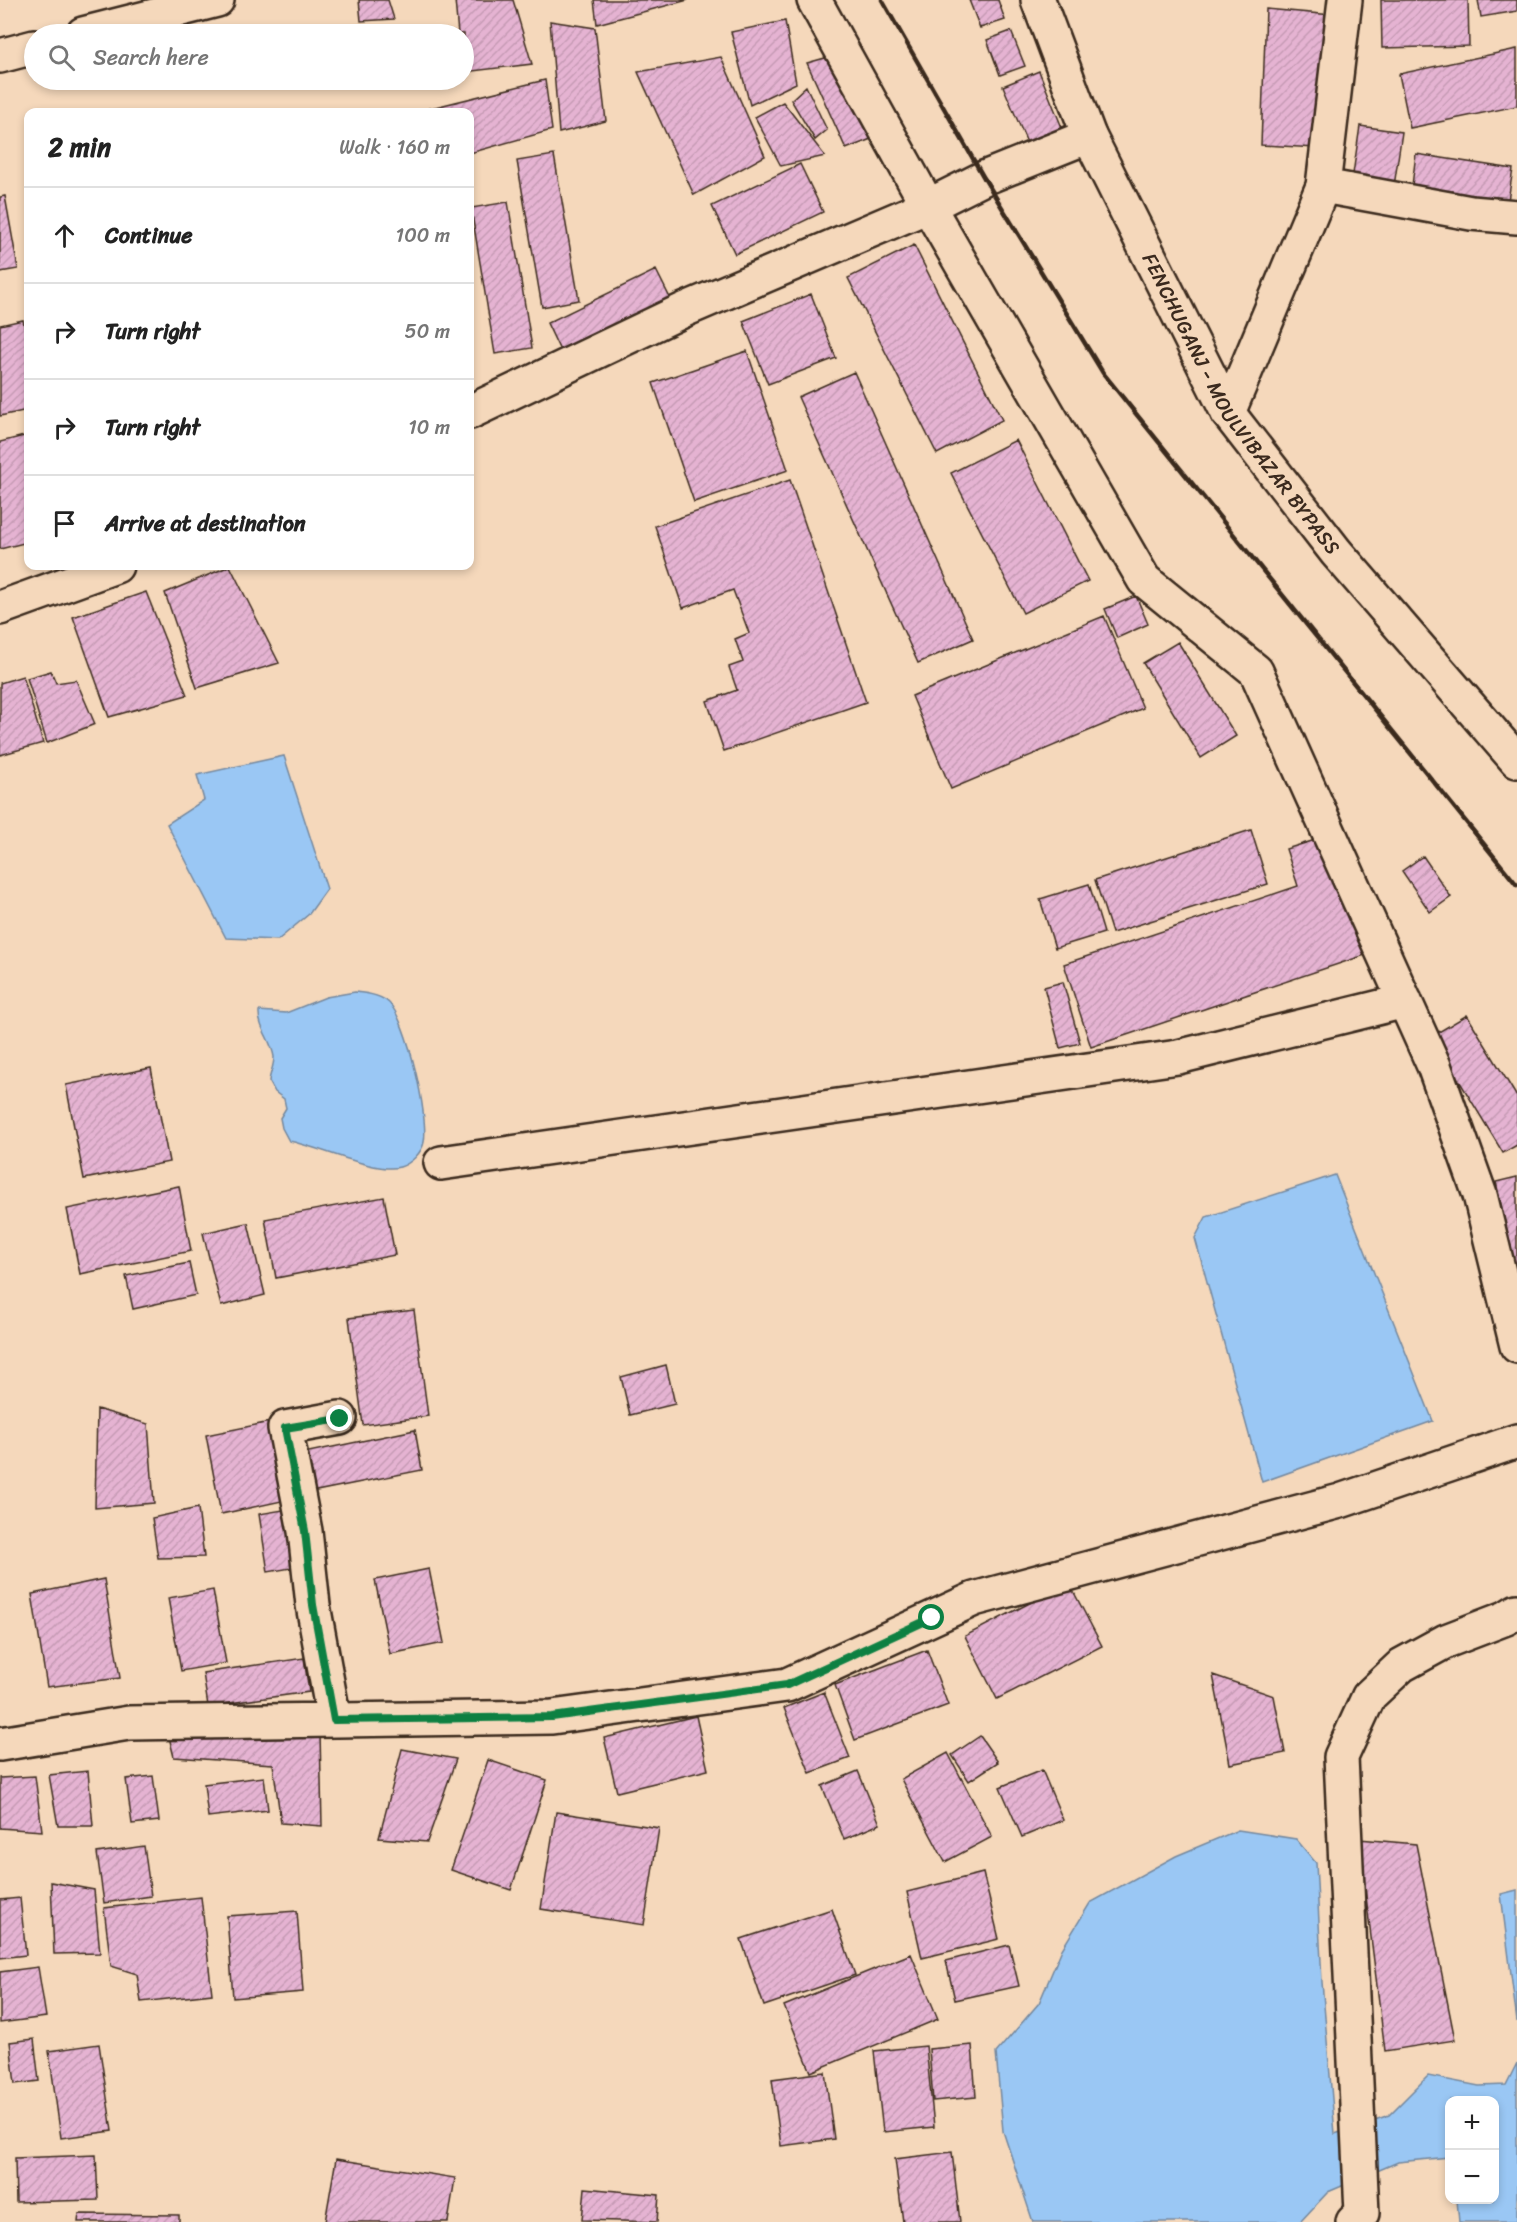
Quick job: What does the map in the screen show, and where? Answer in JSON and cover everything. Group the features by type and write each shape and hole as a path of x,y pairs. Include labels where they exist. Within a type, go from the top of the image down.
{"main road":[{"path":"122,24 217,0"},
{"path":"814,0 928,206 1144,580 1257,671 1434,1066 1480,1195 1517,1346"},
{"name":"FENCHUGANJ - MOULVIBAZAR BYPASS","path":"1038,0 1089,136 1228,413 1336,552 1517,761"},
{"path":"1228,413 1323,186 1345,0"},
{"path":"0,56 24,50"},
{"path":"474,410 684,310 928,206 984,178 1089,136"},
{"path":"1323,186 1471,213 1517,217"},
{"path":"0,608 105,570"},
{"path":"441,1163 1178,1057 1405,1001"},
{"path":"334,1720 313,1605 305,1531 285,1428 340,1419"},
{"path":"0,1744 129,1723 552,1717 787,1685 974,1599 1340,1501 1517,1441"},
{"path":"1357,2217 1357,2085 1341,1757 1369,1696 1402,1665 1446,1641 1506,1618 1517,1611"}],"water":[{"path":"284,756 327,889 309,914 278,940 226,938 167,824 204,800 197,775"},
{"path":"355,992 378,996 389,1003 403,1028 415,1069 423,1112 424,1142 415,1158 400,1167 376,1167 289,1141 280,1118 286,1108 284,1099 275,1092 269,1081 274,1057 259,1017 259,1011 286,1013 326,997"},
{"path":"1335,1175 1433,1421 1262,1482 1195,1238 1206,1217"},
{"path":"1238,1830 1296,1839 1316,1863 1322,1982 1335,2134 1389,2115 1428,2076 1479,2086 1506,2085 1517,2063 1517,2222 1459,2222 1457,2204 1499,2204 1499,2096 1445,2096 1445,2157 1398,2162 1328,2192 1300,2222 1033,2222 1003,2131 996,2053 1039,2003 1062,1949 1090,1903 1176,1856"},
{"path":"1517,1890 1517,2022 1501,1894"}],"building":[{"path":"359,0 388,0 394,19 361,21"},
{"path":"455,0 513,0 532,64 474,71 474,24 457,24"},
{"path":"594,0 688,0 597,24"},
{"path":"969,0 998,0 1005,20 980,28"},
{"path":"1381,0 1468,0 1469,46 1382,48"},
{"path":"1478,0 1517,0 1517,11 1481,17"},
{"path":"1266,9 1332,15 1317,148 1261,145"},
{"path":"550,21 595,28 606,121 559,133"},
{"path":"785,21 796,83 750,105 731,32"},
{"path":"1011,31 1025,66 1000,75 987,40"},
{"path":"1517,49 1517,106 1410,128 1399,74"},
{"path":"836,55 881,135 846,149 807,63"},
{"path":"721,57 765,156 694,195 638,72"},
{"path":"1039,71 1063,130 1028,145 1003,86"},
{"path":"545,80 552,130 474,152 474,108 431,108"},
{"path":"806,86 827,130 815,140 791,100"},
{"path":"783,102 825,156 781,166 755,117"},
{"path":"1360,126 1402,132 1394,186 1352,181"},
{"path":"1416,154 1513,169 1507,207 1411,193"},
{"path":"554,155 579,300 542,307 517,161"},
{"path":"800,164 823,212 735,254 712,206"},
{"path":"5,196 18,269 0,272 0,197"},
{"path":"508,202 532,348 495,354 474,226 474,208"},
{"path":"914,245 1002,420 937,454 848,278"},
{"path":"656,270 673,304 563,357 547,323"},
{"path":"811,294 836,358 768,384 743,321"},
{"path":"23,320 24,324 24,411 0,416 0,325"},
{"path":"747,351 788,470 694,502 653,383"},
{"path":"854,372 973,639 918,663 798,397"},
{"path":"24,436 24,543 0,549 0,442"},
{"path":"1016,440 1088,581 1023,613 951,473"},
{"path":"790,480 866,702 724,751 707,701 737,690 729,667 743,662 735,639 749,633 733,590 683,608 655,526"},
{"path":"220,570 232,570 279,663 197,688 165,593"},
{"path":"146,592 187,695 109,717 73,617"},
{"path":"1136,596 1148,624 1117,638 1105,609"},
{"path":"1104,616 1143,708 951,789 912,696"},
{"path":"1178,642 1236,736 1201,758 1143,663"},
{"path":"51,671 56,683 76,680 95,724 47,743 27,678"},
{"path":"23,676 43,743 0,755 0,683"},
{"path":"1251,830 1268,884 1112,933 1095,880"},
{"path":"1322,838 1371,953 1091,1047 1064,964 1298,886 1286,849"},
{"path":"1423,856 1451,897 1430,912 1402,871"},
{"path":"1089,884 1104,933 1055,948 1040,899"},
{"path":"1063,982 1080,1043 1060,1048 1044,987"},
{"path":"1467,1015 1517,1097 1517,1145 1503,1153 1432,1036"},
{"path":"151,1068 169,1162 84,1179 66,1085"},
{"path":"1517,1177 1517,1274 1516,1274 1496,1182"},
{"path":"179,1186 191,1251 80,1274 67,1209"},
{"path":"384,1197 395,1255 276,1278 265,1219"},
{"path":"248,1223 265,1295 221,1306 203,1233"},
{"path":"189,1263 196,1295 133,1309 126,1276"},
{"path":"414,1310 428,1416 363,1425 349,1318"},
{"path":"666,1365 675,1404 630,1415 621,1377"},
{"path":"97,1409 148,1424 154,1503 95,1508"},
{"path":"275,1421 291,1499 221,1514 206,1435"},
{"path":"415,1430 422,1470 301,1494 294,1455"},
{"path":"198,1508 204,1557 158,1558 152,1518"},
{"path":"295,1508 303,1566 268,1572 259,1514"},
{"path":"429,1569 444,1643 390,1654 375,1580"},
{"path":"104,1579 120,1678 47,1687 32,1594"},
{"path":"1069,1583 1102,1646 997,1699 965,1636"},
{"path":"213,1590 226,1663 181,1671 168,1598"},
{"path":"927,1650 948,1705 855,1740 835,1685"},
{"path":"304,1658 309,1692 208,1706 203,1673"},
{"path":"1213,1675 1274,1696 1285,1753 1230,1764"},
{"path":"824,1692 850,1758 810,1773 784,1708"},
{"path":"696,1716 708,1770 617,1792 604,1738"},
{"path":"168,1733 320,1733 322,1826 281,1823 273,1764 174,1757"},
{"path":"980,1736 998,1762 969,1781 952,1755"},
{"path":"402,1749 456,1759 427,1842 379,1838"},
{"path":"948,1753 992,1837 945,1862 901,1779"},
{"path":"488,1760 547,1780 511,1890 451,1870"},
{"path":"1042,1770 1063,1820 1022,1837 1000,1787"},
{"path":"88,1771 93,1826 58,1826 49,1775"},
{"path":"858,1771 880,1824 844,1839 822,1786"},
{"path":"35,1776 42,1831 0,1828 0,1778"},
{"path":"153,1776 159,1821 132,1824 126,1779"},
{"path":"264,1777 268,1810 208,1817 204,1784"},
{"path":"556,1812 659,1828 644,1925 541,1909"},
{"path":"1359,1839 1416,1844 1455,2040 1385,2051"},
{"path":"144,1846 151,1896 104,1903 97,1853"},
{"path":"983,1873 999,1939 922,1958 907,1892"},
{"path":"51,1882 94,1890 100,1953 54,1954"},
{"path":"201,1897 212,1994 141,2002 137,1974 111,1966 104,1908"},
{"path":"20,1898 26,1955 0,1958 0,1900"},
{"path":"832,1909 855,1975 764,2006 741,1939"},
{"path":"297,1911 303,1992 233,1998 227,1916"},
{"path":"1009,1945 1019,1986 955,2000 946,1961"},
{"path":"911,1954 938,2019 811,2072 784,2006"},
{"path":"38,1967 46,2017 0,2023 0,1972"},
{"path":"34,2039 39,2081 15,2084 10,2042"},
{"path":"99,2044 112,2131 61,2138 49,2051"},
{"path":"972,2045 976,2097 933,2101 929,2049"},
{"path":"926,2046 934,2127 883,2132 874,2051"},
{"path":"825,2072 834,2139 781,2146 772,2079"},
{"path":"952,2152 960,2222 903,2222 895,2159"},
{"path":"96,2155 98,2200 16,2202 15,2158"},
{"path":"336,2159 455,2178 448,2222 325,2222"},
{"path":"585,2188 659,2195 657,2222 582,2220"},
{"path":"79,2214 179,2215 179,2222 78,2222"}],"railway":[{"path":"882,0 984,178 1103,373 1517,885"}],"route":[{"path":"340,1419 285,1428 305,1531 313,1605 334,1720 552,1717 787,1685 932,1618"}]}
